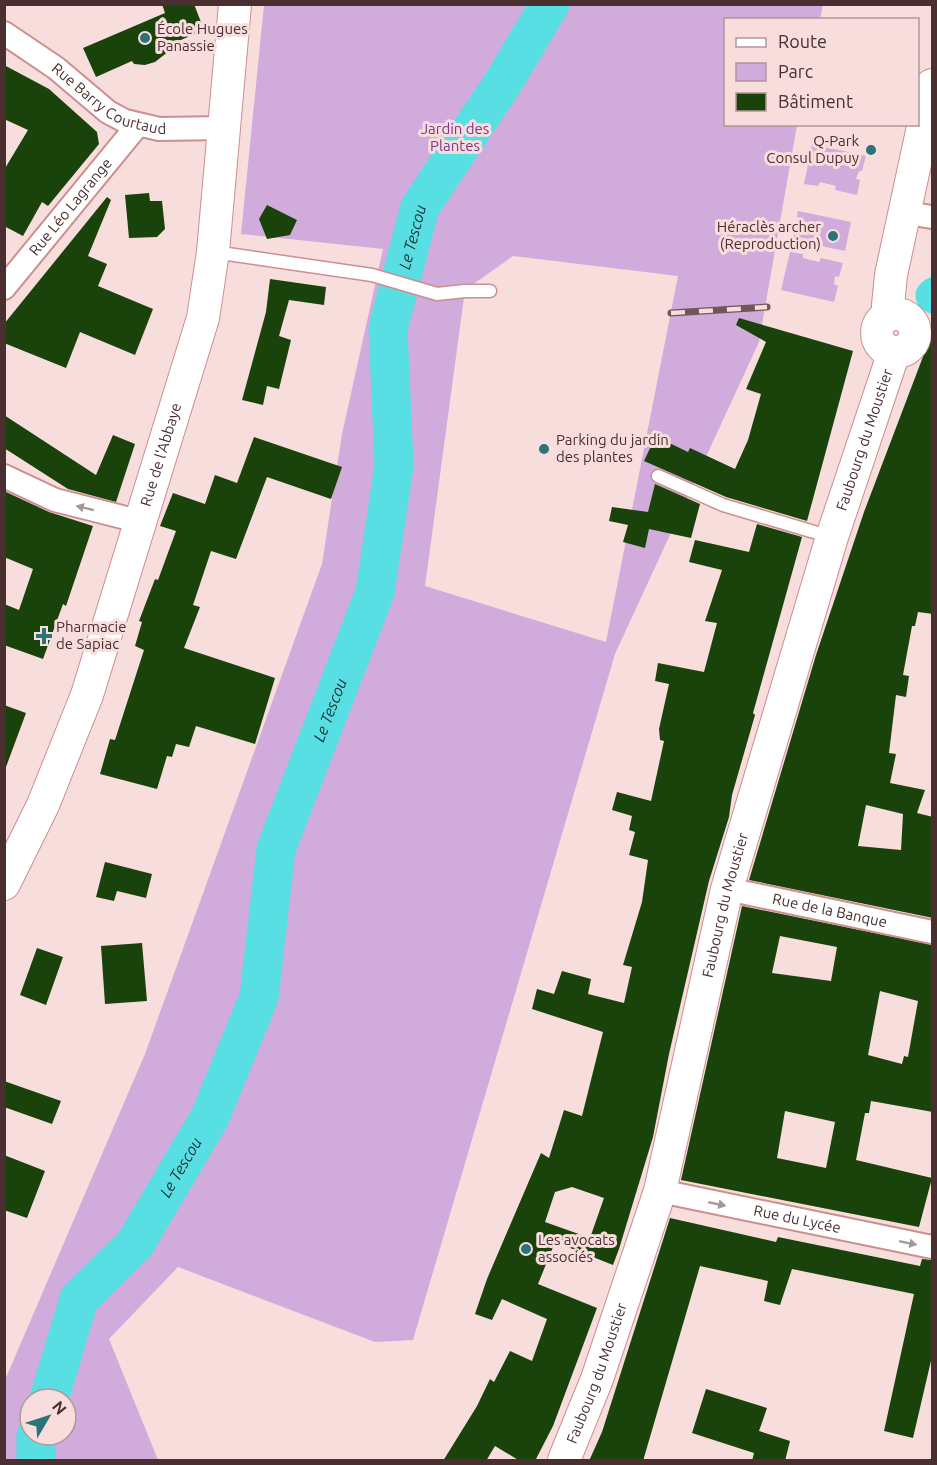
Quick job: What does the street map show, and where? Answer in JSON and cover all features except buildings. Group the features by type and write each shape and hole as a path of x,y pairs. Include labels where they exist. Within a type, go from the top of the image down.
{"main road":[{"name":"Rue de l'Abbaye","path":"4,884 43,805 85,702 142,522 202,318 213,252 235,4"},
{"path":"914,342 882,346 877,334 880,322 891,314 888,305 891,275 919,215 933,86"},
{"name":"Faubourg du Moustier","path":"564,1461 597,1380 660,1191 727,889 832,537 914,342"}],"street":[{"name":"Rue Barry Courtaud","path":"4,33 56,68 108,112 136,126 189,130 224,128"},
{"name":"Rue Léo Lagrange","path":"4,288 136,126"},
{"path":"4,476 55,500 142,522"},
{"name":"Rue de la Banque","path":"727,889 933,932"},
{"name":"Rue du Lycée","path":"660,1191 933,1246"}],"lane":[{"path":"213,252 372,275 437,294 490,291"},
{"path":"658,476 723,505 832,537"}],"green space":[{"name":"Jardin des Plantes","path":"264,5 823,5 820,18 724,18 724,126 797,126 759,342 615,654 413,1340 375,1342 178,1267 109,1339 158,1460 5,1460 5,1380 145,1054 322,564 342,434 383,249 241,234","holes":["513,256 678,276 606,642 425,586 465,290"]},
{"path":"812,144 866,156 862,171 859,171 856,179 860,180 857,195 835,190 836,186 820,182 818,186 804,184"},
{"path":"798,211 851,222 845,251 792,240 794,234 797,235 801,218 797,217"},
{"path":"790,252 803,254 803,258 819,262 821,258 843,263 839,277 835,276 834,284 838,286 834,302 781,290"}],"water":[{"path":"932,277 932,314 920,307 916,296 920,284"}],"waterway":[{"name":"Le Tescou","path":"53,1387 79,1299 135,1244 210,1117 259,997 276,849 375,592 394,466 388,328 420,207 504,81 550,4"},
{"name":"Le Tescou","path":"36,1447 36,1460"}],"railway":[{"path":"671,313 767,307"}],"place":[{"name":"École Hugues Panassie","path":"145,38"},
{"name":"Q-Park Consul Dupuy","path":"871,150"},
{"name":"Héraclès archer (Reproduction)","path":"833,236"},
{"name":"Parking du jardin des plantes","path":"544,449"},
{"name":"Pharmacie de Sapiac","path":"44,636"},
{"name":"Les avocats associés","path":"526,1249"}]}
